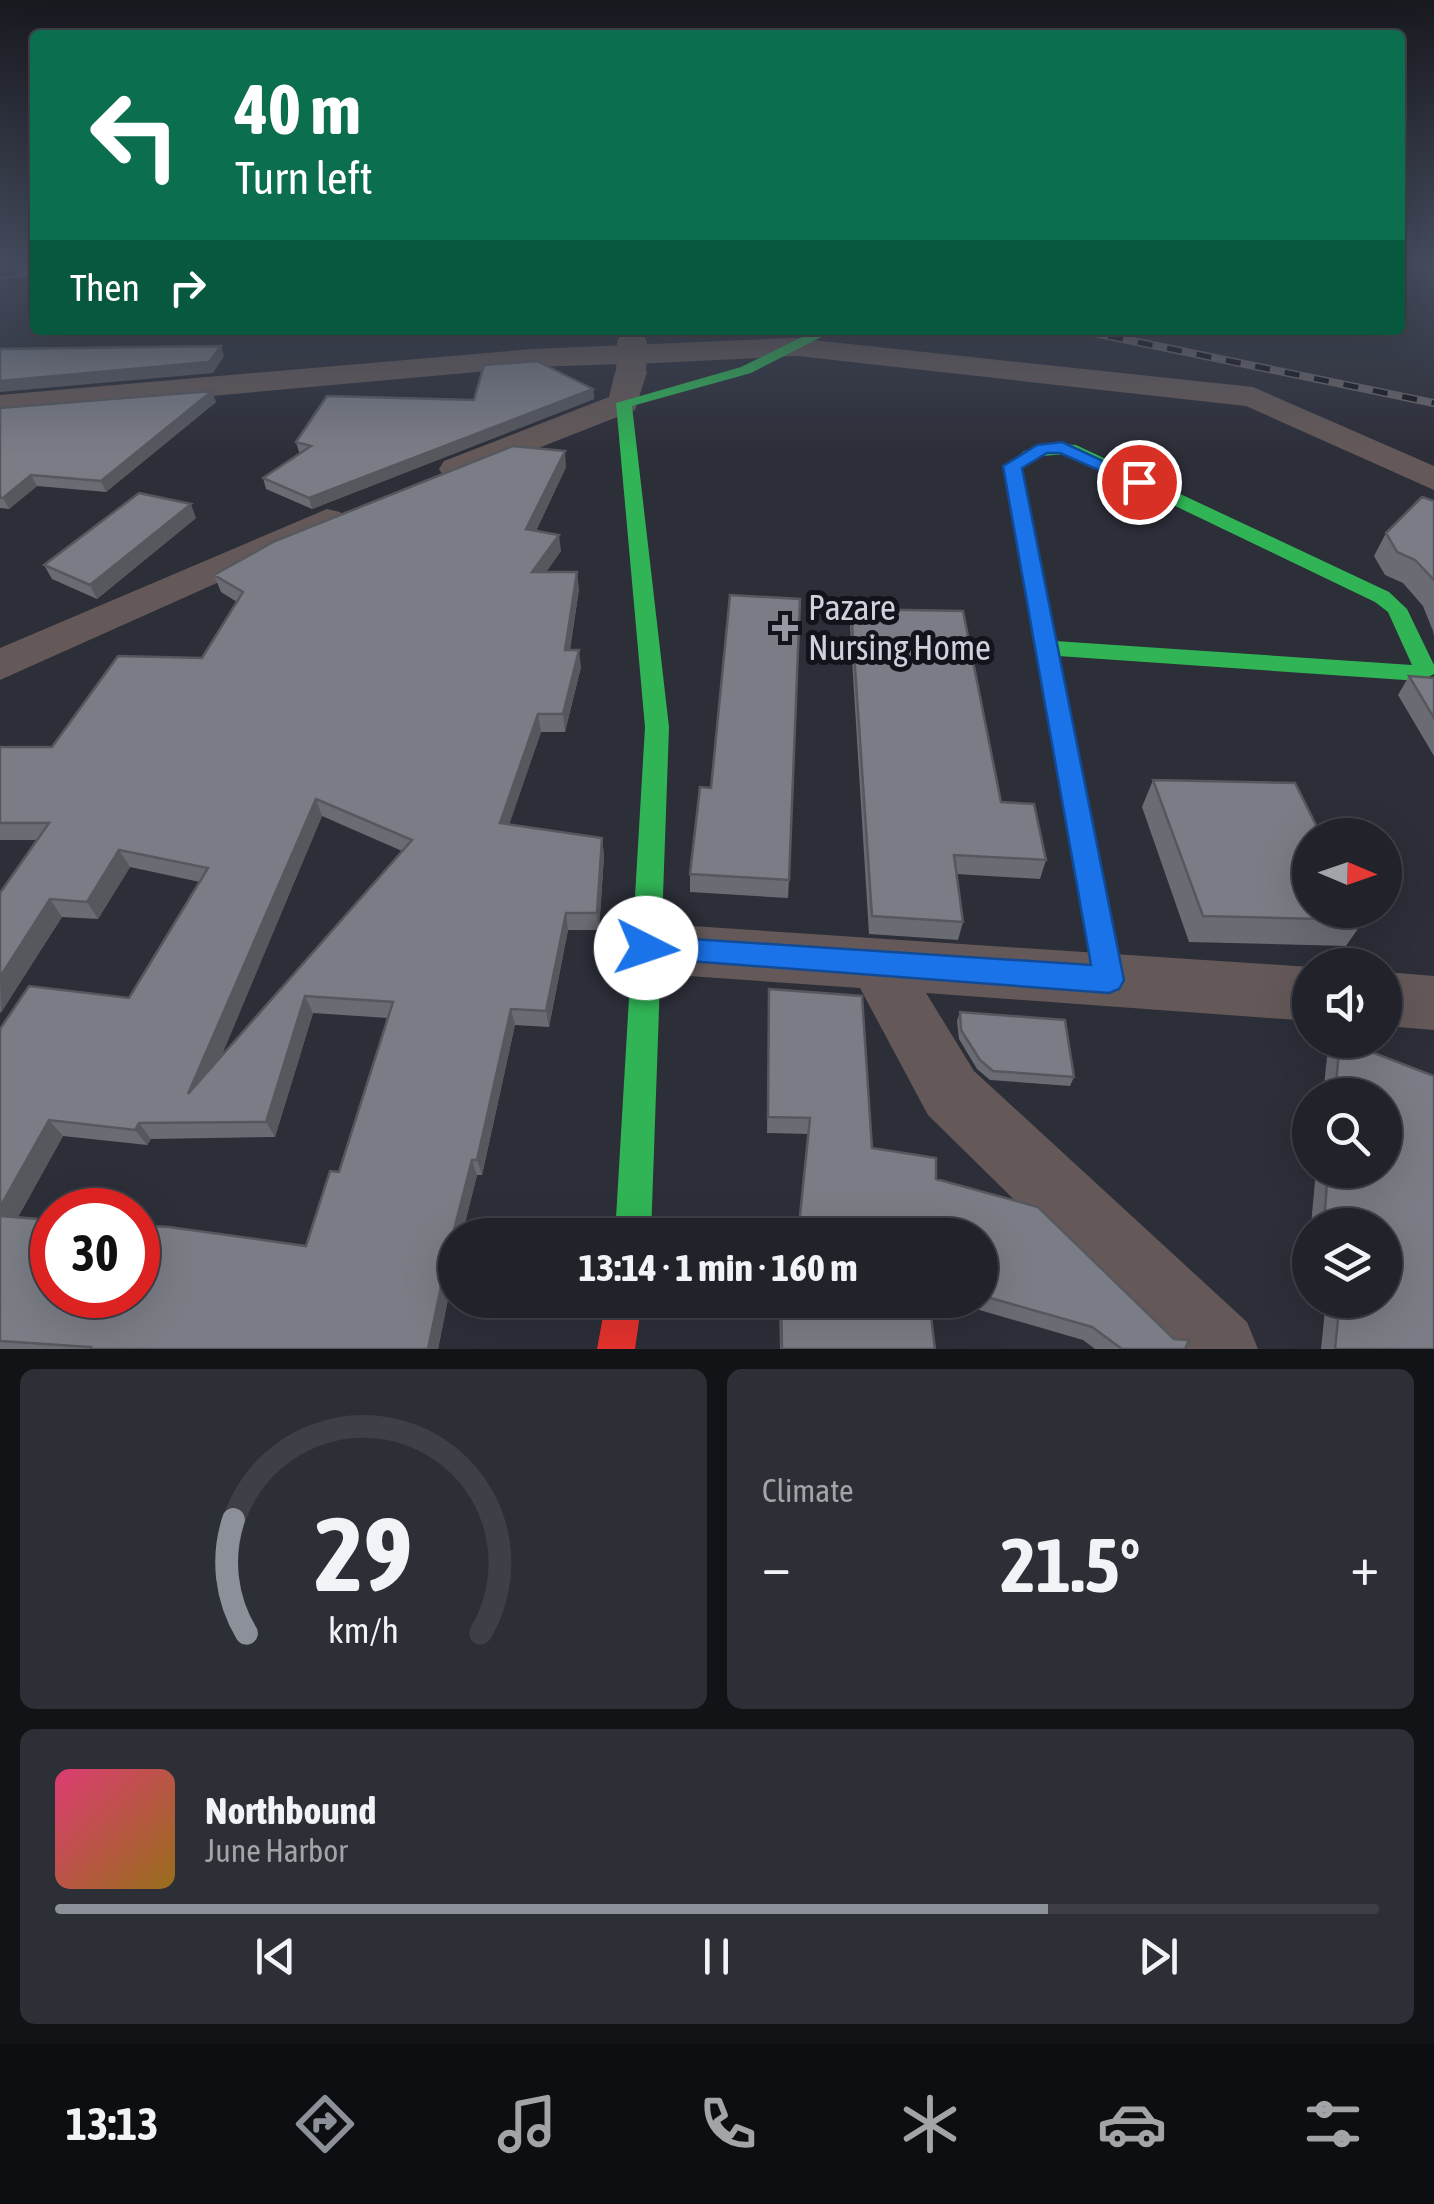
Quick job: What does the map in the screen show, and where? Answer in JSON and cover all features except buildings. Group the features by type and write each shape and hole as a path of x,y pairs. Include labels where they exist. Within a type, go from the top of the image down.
{"street":[{"path":"426,481 630,363 746,370 818,335"},
{"path":"0,405 532,358 789,349 1252,397 1434,479"},
{"path":"630,363 656,727 633,1218"},
{"path":"1046,648 1418,673 1425,670 1391,602 1062,447 1044,448 1012,466 1046,648 1109,980"},
{"path":"0,665 354,510"},
{"path":"646,948 1292,993"},
{"path":"878,964 951,1094 1220,1349"},
{"path":"1402,1000 1434,1003"},
{"path":"616,1349 621,1318"}],"railway":[{"path":"1103,335 1434,403"}],"traffic: fast":[{"path":"634,1218 657,727 624,403 746,370 818,335"},
{"path":"1046,648 1419,673 1425,670 1397,609 1382,597 1070,449 1053,449 1030,454 1012,470 1052,682"}],"traffic: slow":[{"path":"1052,682 1109,980"}],"traffic: jam":[{"path":"616,1349 621,1318"}],"place":[{"name":"Pazare Nursing Home","path":"785,628"}],"route":[{"path":"646,948 1109,980 1012,466 1044,448 1062,447 1139,482"}]}
